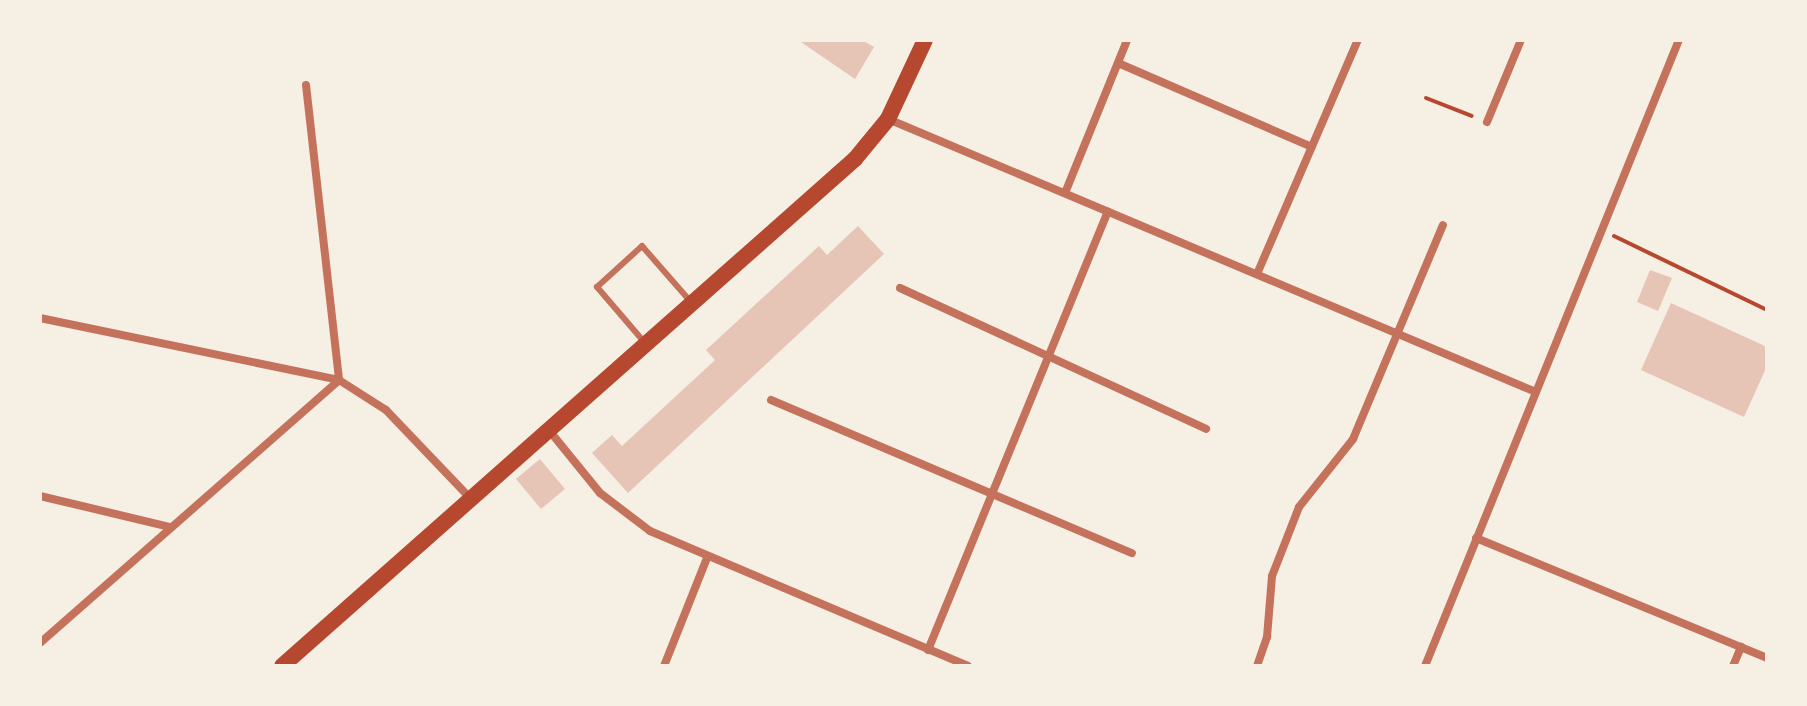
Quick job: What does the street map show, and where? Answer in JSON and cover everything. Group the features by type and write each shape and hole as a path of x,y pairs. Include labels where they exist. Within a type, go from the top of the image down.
{"main road":[{"path":"282,666 855,159 888,119 925,40"}],"street":[{"path":"1065,193 1127,40"},
{"path":"1257,274 1358,40"},
{"path":"1487,122 1521,40"},
{"path":"1425,666 1679,40"},
{"path":"1118,63 1312,147"},
{"path":"306,85 339,380"},
{"path":"888,119 1536,392"},
{"path":"928,650 1108,211"},
{"path":"1257,666 1267,637 1272,576 1299,507 1353,439 1443,225"},
{"path":"900,288 1206,429"},
{"path":"40,318 339,380 395,418 470,498"},
{"path":"40,643 339,380"},
{"path":"771,400 1132,553"},
{"path":"548,429 623,514 707,558 968,666"},
{"path":"40,496 170,527"},
{"path":"1476,538 1767,658"},
{"path":"664,666 707,558"},
{"path":"1733,666 1741,647"}],"lane":[{"path":"645,343 597,287 642,246 692,302"}],"path":[{"path":"1426,98 1487,122"},
{"path":"1601,230 1767,310"}],"building":[{"path":"798,40 862,40 874,47 855,79"},
{"path":"858,226 884,254 628,493 592,453 612,435 622,446 715,360 706,350 819,246 827,255"},
{"path":"1650,270 1672,278 1658,311 1637,302"},
{"path":"1671,303 1767,347 1767,366 1744,417 1641,370"},
{"path":"540,459 565,489 541,509 516,479"}]}
